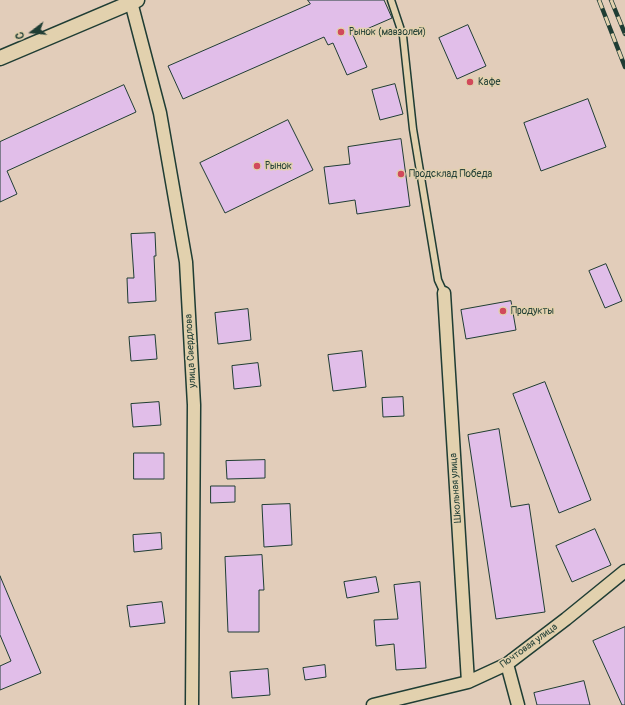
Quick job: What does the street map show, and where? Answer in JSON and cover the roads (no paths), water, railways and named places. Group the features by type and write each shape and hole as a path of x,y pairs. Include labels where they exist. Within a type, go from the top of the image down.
{"street":[{"path":"0,58 134,1"},
{"name":"улица Свердлова","path":"134,1 160,113 186,262 194,405 192,705"},
{"name":"Школьная улица","path":"444,293 468,682"},
{"name":"Почтовая улица","path":"373,705 468,682 507,664 625,571"},
{"path":"507,664 518,705"}],"lane":[{"path":"391,0 403,36 413,129 438,280 444,293"}],"railway":[{"path":"599,0 625,67"},
{"path":"611,0 625,34"}],"place":[{"name":"Рынок (мавзолей)","path":"341,32"},
{"name":"Кафе","path":"470,82"},
{"name":"Рынок","path":"257,166"},
{"name":"Продсклад Победа","path":"401,174"},
{"name":"Продукты","path":"503,311"}]}
